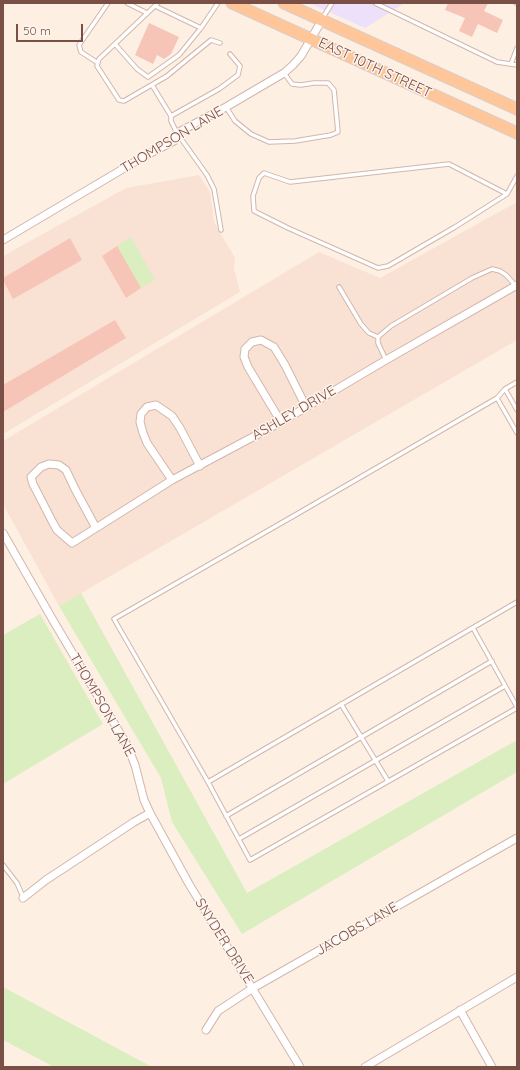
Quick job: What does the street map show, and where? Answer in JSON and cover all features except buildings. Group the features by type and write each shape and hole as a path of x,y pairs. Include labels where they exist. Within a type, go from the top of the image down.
{"main road":[{"name":"EAST 10TH STREET","path":"232,3 517,133"},
{"name":"EAST 10TH STREET","path":"284,3 517,109"}],"street":[{"name":"THOMPSON LANE","path":"3,240 174,141 177,133 226,107 284,73 297,60 322,20"},
{"name":"ASHLEY DRIVE","path":"96,528 66,470 59,465 49,464 42,467 31,477 33,484 57,530 72,543 96,528 172,480 281,422 516,286"},
{"path":"281,422 244,358 245,349 252,342 261,340 274,347 285,365 306,407"},
{"path":"172,480 143,433 140,422 142,414 147,407 156,405 172,416 200,466"},
{"name":"THOMPSON LANE","path":"3,533 127,745 135,765 144,800 150,813"},
{"path":"23,898 46,880 150,813"},
{"name":"SNYDER DRIVE","path":"150,813 189,884 300,1067"},
{"name":"JACOBS LANE","path":"206,1030 218,1011 253,988 517,838"},
{"path":"365,1067 517,977"},
{"path":"460,1010 492,1067"}],"lane":[{"path":"98,63 80,52 79,45 108,3"},
{"path":"127,3 147,13"},
{"path":"115,44 137,69 148,77 179,55 201,28 218,3"},
{"path":"322,20 332,3"},
{"path":"375,3 496,62 517,65"},
{"path":"201,28 156,4 99,59 97,66 119,100 124,101 167,76 211,40 220,43"},
{"path":"511,64 517,48"},
{"path":"171,116 220,89 238,75 240,66 230,54"},
{"path":"226,107 235,121 251,134 269,142 295,141 331,135 338,132 334,90 328,83 301,85 292,84 284,73"},
{"path":"152,85 171,116 171,121 177,133 207,176 214,189 221,230"},
{"path":"507,194 449,164 290,182 264,173 259,178 253,196 254,211 288,228 378,268 388,266 455,227 507,194 517,176"},
{"path":"386,360 378,343 378,337 391,326 472,278 492,269 500,271 506,275 516,286"},
{"path":"339,287 361,324 369,333 378,337"},
{"path":"473,628 517,708 250,860 208,782 114,619 497,398 505,389 517,382"},
{"path":"505,389 517,410"},
{"path":"497,398 517,433"},
{"path":"208,782 517,602"},
{"path":"226,816 492,661"},
{"path":"239,839 506,686"},
{"path":"341,704 388,781"},
{"path":"3,865 17,884 23,898"}],"shaded area":[{"path":"309,3 405,3 365,28"},
{"path":"199,175 210,192 214,222 235,258 234,268 240,292 3,434 3,256 126,188"},
{"path":"517,202 517,340 59,606 3,504 3,441 319,252 380,278"}],"green space":[{"path":"131,237 155,280 141,288 117,246"},
{"path":"81,593 247,893 517,740 517,772 242,934 172,822 161,778 59,606"},
{"path":"40,614 103,724 3,784 3,635"},
{"path":"3,987 152,1067 54,1067 3,1040"}]}
